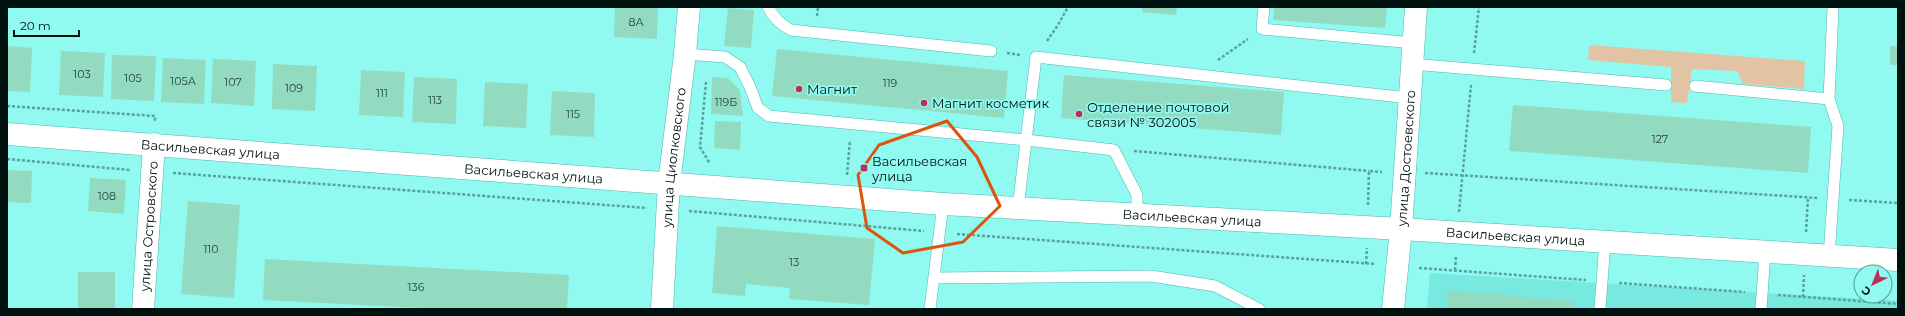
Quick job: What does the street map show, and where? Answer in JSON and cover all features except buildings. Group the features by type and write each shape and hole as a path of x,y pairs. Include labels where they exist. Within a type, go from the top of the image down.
{"main road":[{"name":"улица Циолковского","path":"662,309 669,183 685,54 689,7"},
{"name":"улица Достоевского","path":"1394,309 1416,7"},
{"name":"Васильевская улица","path":"7,134 943,204 1401,229 1898,260"},
{"name":"улица Островского","path":"143,309 154,144"}],"lane":[{"path":"768,7 782,25 791,30 991,51"},
{"path":"1264,7 1262,29 1412,54 1472,69 1666,85"},
{"path":"1829,256 1838,126 1829,99 1833,7"},
{"path":"685,54 725,57 740,67 758,108 769,116 1026,140 1114,150 1137,195 1138,214"},
{"path":"1018,208 1036,57 1409,98"},
{"path":"1695,86 1829,99"},
{"path":"930,309 943,204"},
{"path":"1600,309 1605,242"},
{"path":"1761,309 1765,252"},
{"path":"934,278 1152,276 1215,286 1259,309"}],"path":[{"path":"991,51 1036,57 1058,25 1068,7"},
{"path":"1455,270 1462,175 1479,7"},
{"path":"1198,75 1262,29"},
{"path":"708,55 700,147 713,167"},
{"path":"7,106 156,116 154,144"},
{"path":"847,178 850,146"},
{"path":"1114,150 1369,171 1462,175 1898,203"},
{"path":"1366,264 1369,171"}],"highlighted area":[{"path":"947,121 977,157 1000,206 963,242 903,253 867,228 858,175 879,145"}],"shaded area":[{"path":"1589,45 1805,61 1804,89 1743,84 1737,71 1692,69 1687,103 1671,102 1671,67 1588,60"},
{"path":"1430,273 1853,298 1853,304 1893,304 1893,301 1898,301 1898,309 1427,309"}],"place":[{"name":"Магнит","path":"799,89"},
{"name":"Магнит косметик","path":"924,103"},
{"name":"Отделение почтовой связи № 302005","path":"1079,114"},
{"name":"Васильевская улица","path":"864,168"}]}
